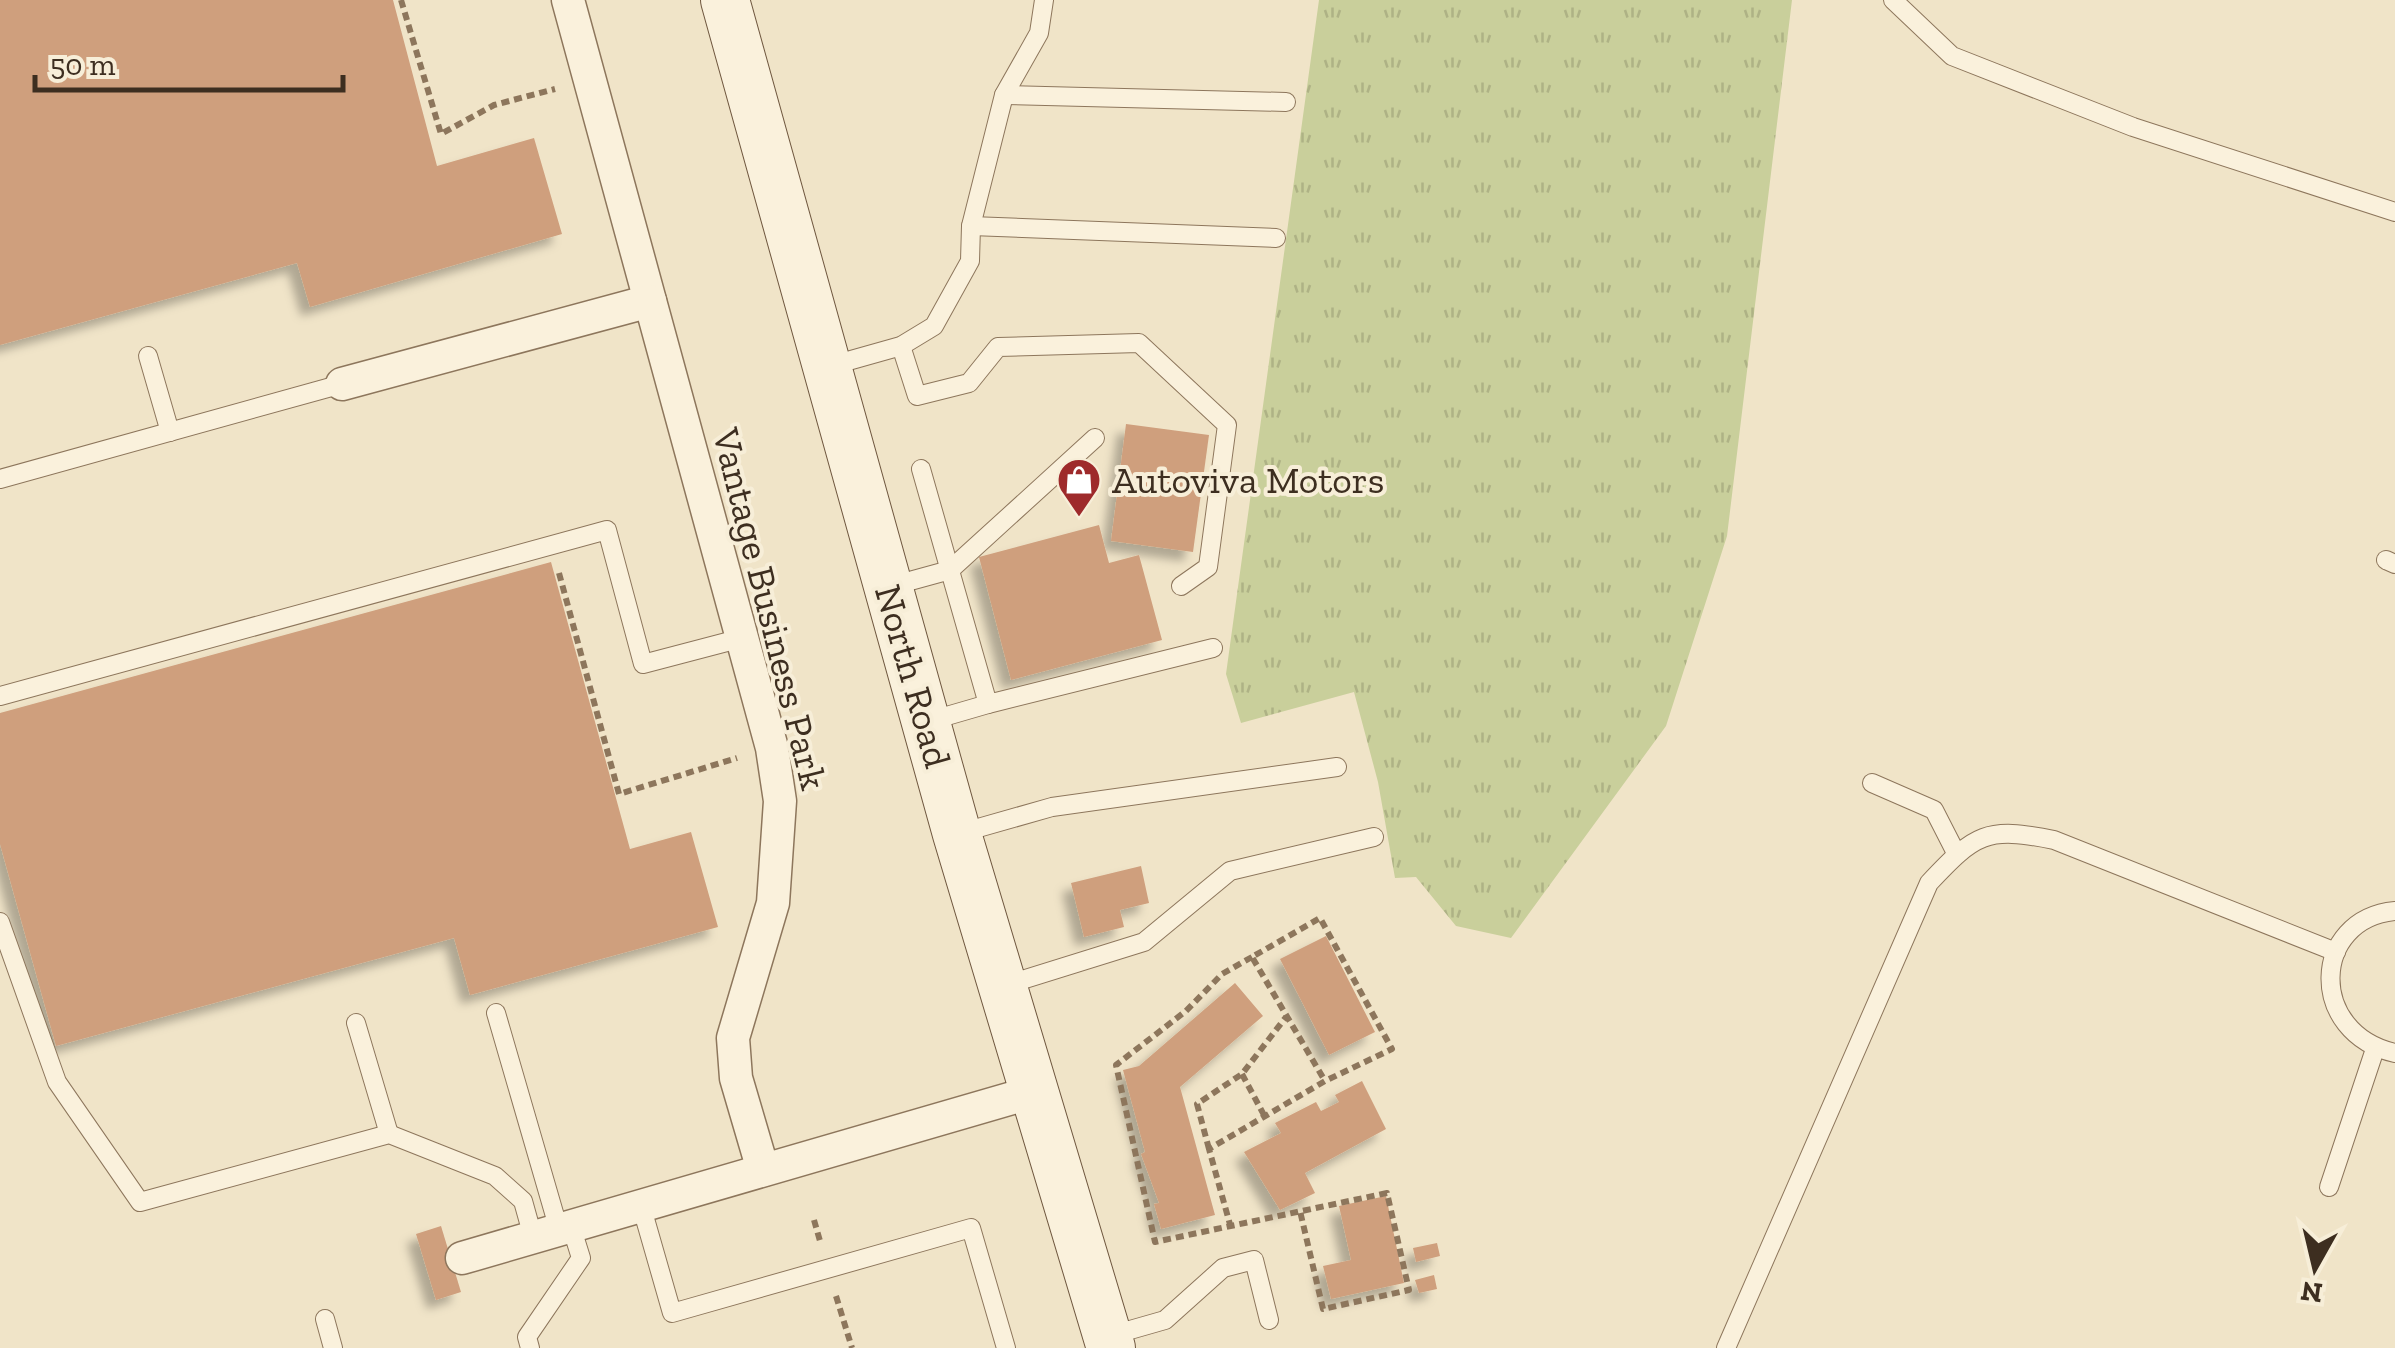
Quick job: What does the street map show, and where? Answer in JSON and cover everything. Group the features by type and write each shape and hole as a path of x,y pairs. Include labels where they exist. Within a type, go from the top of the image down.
{"main road":[{"name":"North Road","path":"725,0 830,366 957,834 1110,1342"}],"street":[{"name":"Vantage Business Park","path":"568,0 772,748 780,801 773,903 733,1038 736,1078 763,1170"},
{"path":"342,384 650,300"},
{"path":"462,1258 1033,1092"}],"lane":[{"path":"830,366 901,346 934,326 970,261 971,226 1004,95 1039,33 1044,0"},
{"path":"1893,0 1952,56 2133,126 2395,212"},
{"path":"1004,95 1286,102"},
{"path":"971,226 1276,238"},
{"path":"901,346 917,396 969,384 998,347 1138,343 1227,424 1208,567 1181,586"},
{"path":"148,356 170,432"},
{"path":"0,479 342,384"},
{"path":"887,587 950,570 1095,438"},
{"path":"921,470 988,704"},
{"path":"0,696 606,530 643,664 742,638"},
{"path":"926,722 1214,648"},
{"path":"957,834 1052,807 1337,767"},
{"path":"1872,783 1934,810 1956,854"},
{"path":"1726,1348 1929,883 1967,842 2014,832 2054,840 2336,952"},
{"path":"1001,986 1144,942 1230,871 1374,836"},
{"path":"2395,912 2367,919 2349,933 2336,952 2330,974 2331,998 2339,1019 2354,1037 2395,1053"},
{"path":"0,922 58,1082 140,1202 388,1134 495,1176 581,1258 527,1336 530,1348"},
{"path":"496,1014 554,1231"},
{"path":"356,1023 388,1134"},
{"path":"2329,1187 2375,1048"},
{"path":"641,1205 672,1314 971,1228 1006,1348"},
{"path":"1110,1342 1165,1320 1222,1268 1254,1260 1269,1320"},
{"path":"326,1319 333,1348"}],"path":[{"path":"402,0 441,134 494,105 590,79"},
{"path":"551,544 619,794 772,748"},
{"path":"1209,1149 1325,1081 1392,1049 1320,918 1222,974 1186,1012 1116,1064 1155,1242 1387,1192 1410,1290 1322,1309 1300,1211"},
{"path":"1252,957 1325,1081"},
{"path":"1240,1263 1197,1104 1242,1074 1286,1017"},
{"path":"1242,1074 1265,1116"}],"green space":[{"path":"1319,0 1792,0 1727,536 1666,726 1511,938 1456,926 1416,877 1395,878 1378,782 1354,692 1241,723 1226,674"}],"building":[{"path":"0,0 393,0 437,166 534,138 562,234 310,307 297,263 0,345"},
{"path":"1126,424 1209,435 1193,552 1111,541"},
{"path":"1099,525 1109,563 1139,555 1162,640 1011,680 979,557"},
{"path":"551,562 630,849 691,832 718,927 470,995 454,938 56,1046 0,844 0,713"},
{"path":"1141,866 1149,903 1120,910 1124,927 1084,937 1071,883"},
{"path":"1326,936 1375,1032 1329,1055 1280,959"},
{"path":"1235,983 1263,1016 1180,1087 1215,1215 1161,1229 1154,1204 1159,1203 1141,1154 1145,1152 1123,1070 1139,1066"},
{"path":"1362,1081 1386,1129 1305,1173 1315,1193 1280,1210 1244,1152 1281,1133 1275,1123 1316,1102 1321,1111 1339,1102 1335,1095"},
{"path":"1386,1196 1404,1283 1331,1299 1323,1266 1351,1260 1339,1206"},
{"path":"441,1226 461,1292 436,1300 416,1234"},
{"path":"1437,1243 1440,1256 1416,1262 1413,1248"},
{"path":"1434,1275 1437,1289 1419,1293 1415,1280"}],"place":[{"name":"Autoviva Motors","path":"1079,518"}]}
